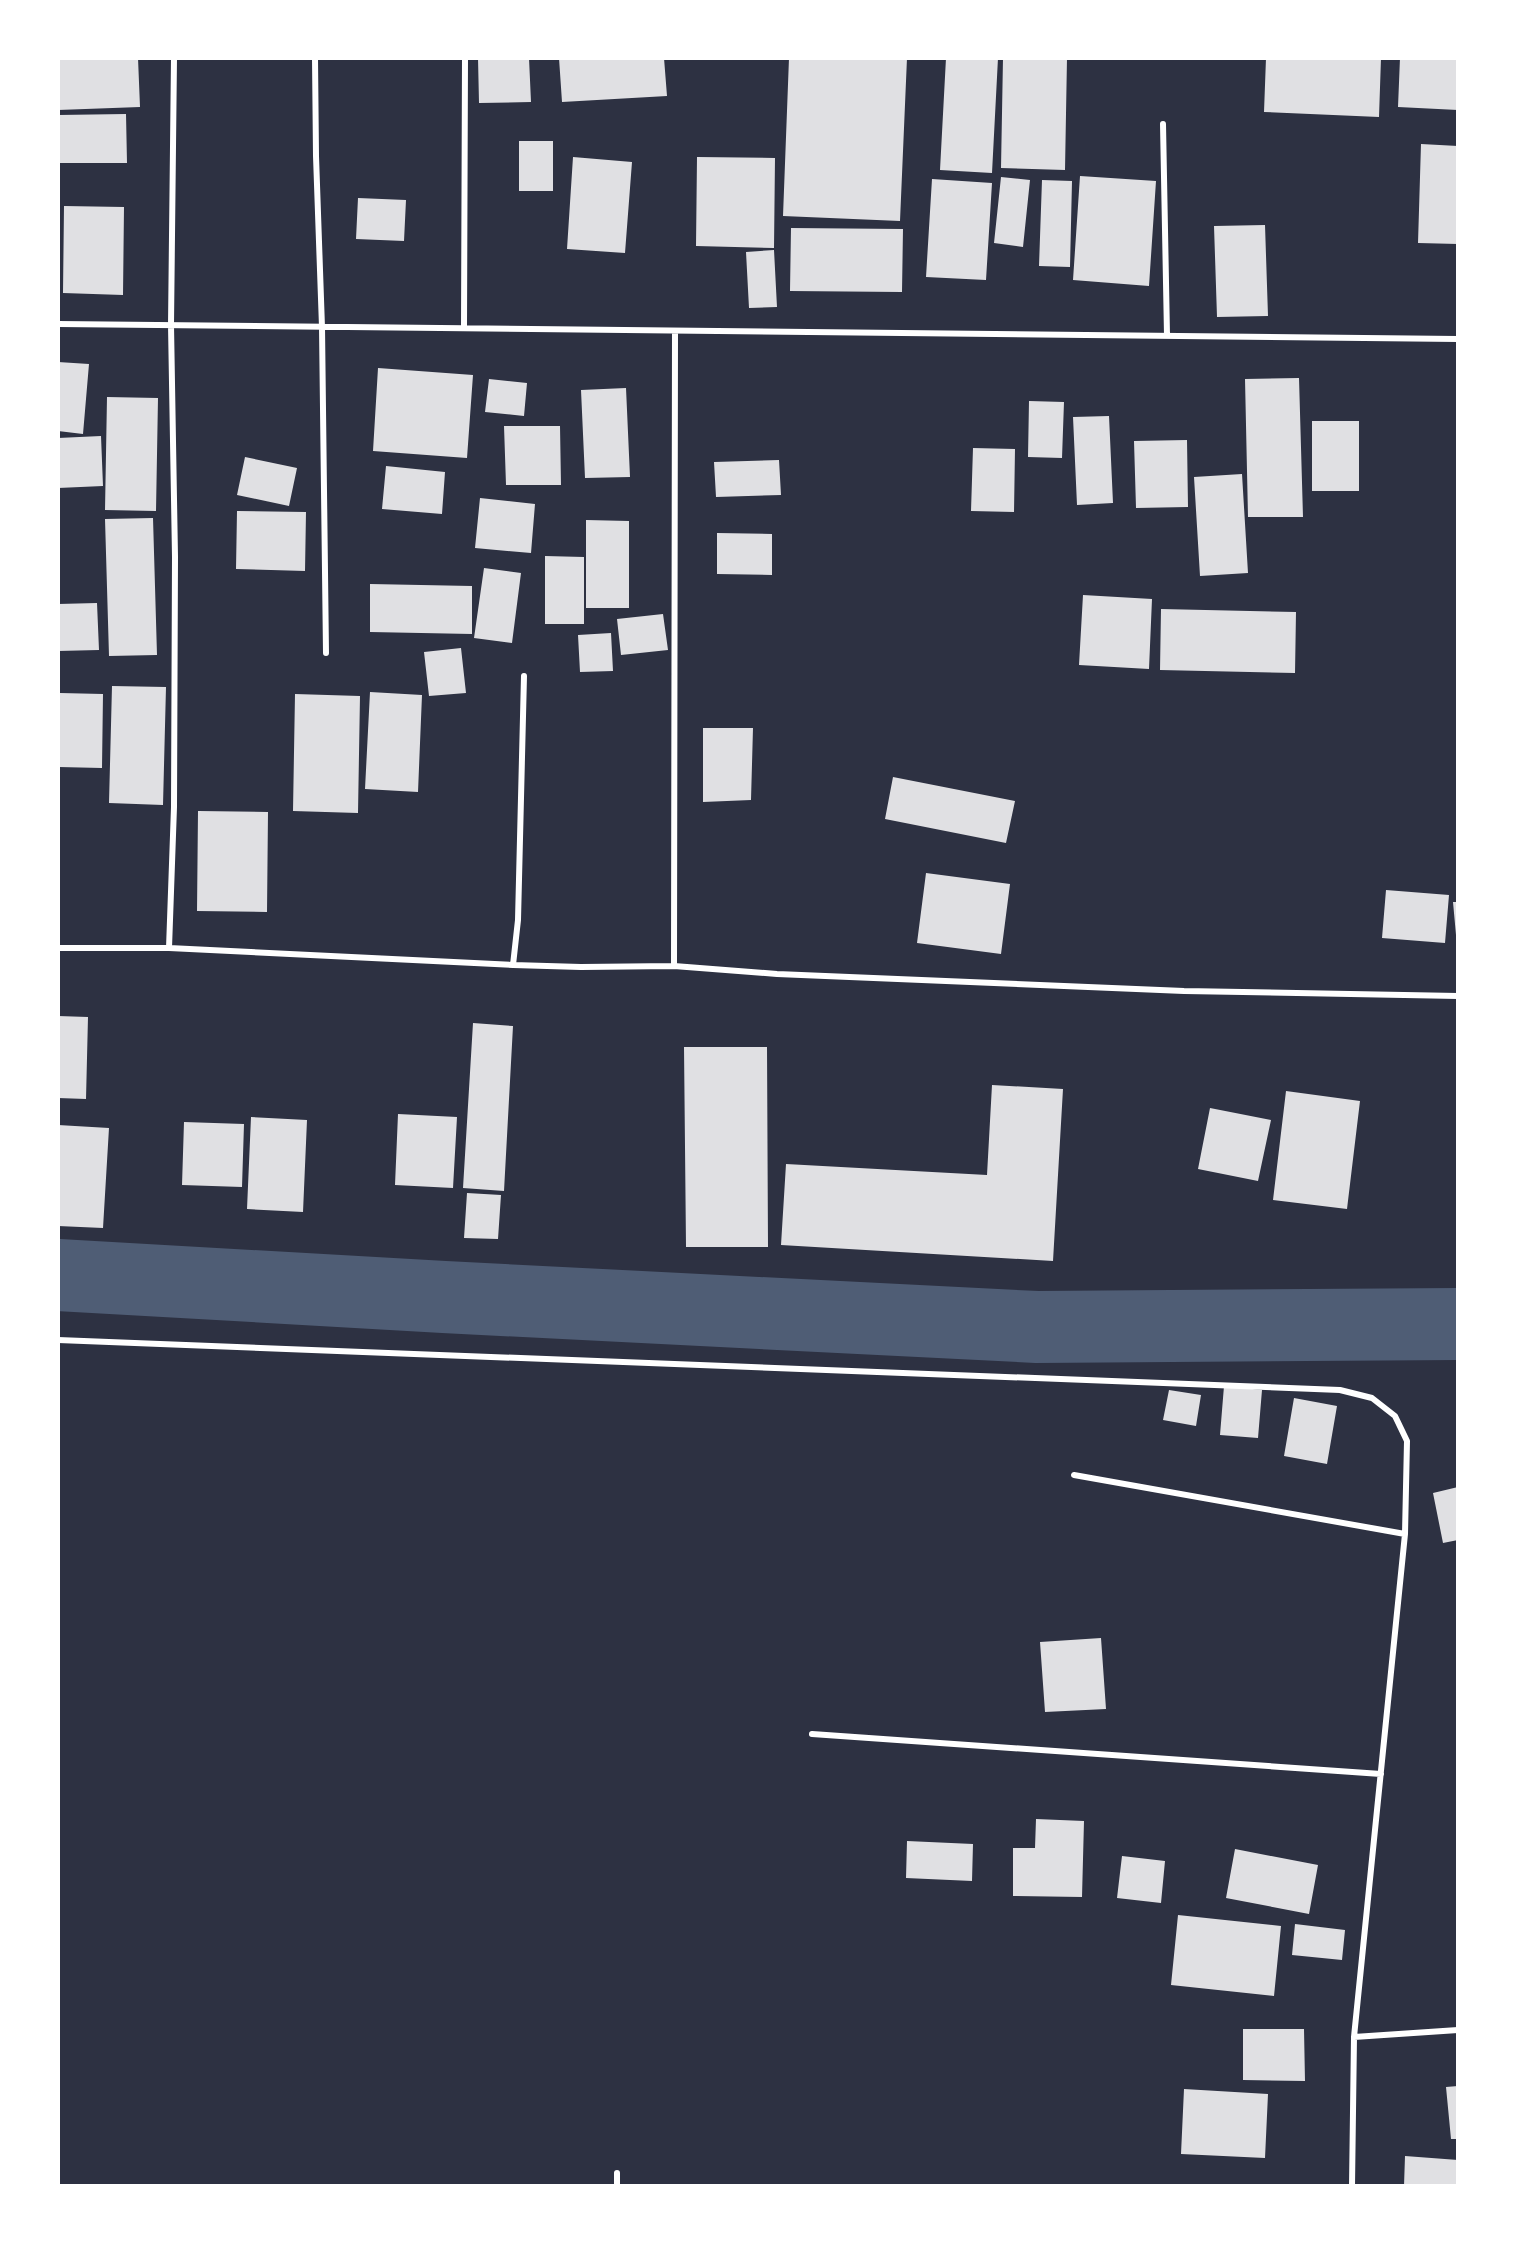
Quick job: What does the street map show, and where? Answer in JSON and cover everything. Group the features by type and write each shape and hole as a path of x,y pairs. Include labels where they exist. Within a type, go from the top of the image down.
{"street":[{"path":"169,948 174,759 175,557 171,326 174,58"},
{"path":"315,58 315,156 322,327 326,653"},
{"path":"464,328 465,58"},
{"path":"1163,124 1167,335"},
{"path":"58,324 1458,339"},
{"path":"674,966 675,331"},
{"path":"513,965 518,920 524,676"},
{"path":"58,948 169,948 513,965 674,966 777,974 1184,991 1458,996"},
{"path":"58,1341 1340,1390 1372,1398 1395,1416 1407,1441 1406,1534 1354,2037 1352,2186"},
{"path":"1074,1475 1406,1534"},
{"path":"812,1734 1381,1774"},
{"path":"1354,2037 1458,2030"},
{"path":"617,2174 617,2186"}],"building":[{"path":"58,58 138,58 140,107 58,110"},
{"path":"478,58 529,58 531,102 479,103"},
{"path":"559,58 664,58 667,96 562,102"},
{"path":"789,58 907,58 900,221 783,216"},
{"path":"946,58 998,58 992,173 940,170"},
{"path":"1003,58 1067,58 1065,170 1001,168"},
{"path":"1266,58 1381,58 1379,117 1264,112"},
{"path":"1400,58 1458,59 1458,110 1398,107"},
{"path":"126,114 127,163 58,163 58,115"},
{"path":"519,141 553,141 553,191 519,191"},
{"path":"1421,144 1458,146 1458,244 1418,243"},
{"path":"573,157 632,162 625,253 567,249"},
{"path":"697,157 775,158 774,248 696,246"},
{"path":"1080,176 1156,181 1149,286 1073,280"},
{"path":"1001,177 1030,180 1023,247 994,243"},
{"path":"932,179 992,183 986,280 926,277"},
{"path":"1042,180 1072,181 1070,267 1039,266"},
{"path":"358,198 406,200 404,241 356,239"},
{"path":"64,206 124,207 123,295 63,293"},
{"path":"1265,225 1268,316 1217,317 1214,226"},
{"path":"791,228 903,229 902,292 790,291"},
{"path":"774,250 777,307 749,308 746,252"},
{"path":"58,362 89,364 83,434 58,431"},
{"path":"378,368 473,375 467,458 373,451"},
{"path":"1299,378 1303,517 1248,517 1245,379"},
{"path":"489,379 527,383 524,416 485,412"},
{"path":"626,388 630,477 585,478 581,390"},
{"path":"107,397 158,398 156,511 105,510"},
{"path":"1029,401 1064,402 1062,458 1028,457"},
{"path":"1109,416 1113,503 1077,505 1073,417"},
{"path":"1312,421 1359,421 1359,491 1312,491"},
{"path":"504,426 560,426 561,485 506,485"},
{"path":"101,436 103,486 58,488 58,438"},
{"path":"1187,440 1188,507 1136,508 1134,441"},
{"path":"973,448 1015,449 1014,512 971,511"},
{"path":"245,457 297,468 289,506 237,495"},
{"path":"779,460 781,495 716,497 714,462"},
{"path":"386,466 445,472 442,514 382,509"},
{"path":"1242,474 1248,573 1200,576 1194,477"},
{"path":"480,498 535,504 531,553 475,548"},
{"path":"237,511 306,512 305,571 236,569"},
{"path":"153,518 157,655 109,656 105,519"},
{"path":"586,520 629,521 629,608 586,608"},
{"path":"717,533 772,534 772,575 717,574"},
{"path":"545,556 584,557 584,624 545,624"},
{"path":"484,568 521,573 512,643 474,638"},
{"path":"370,584 472,586 472,634 370,632"},
{"path":"1083,595 1152,599 1149,669 1079,665"},
{"path":"97,603 99,650 58,651 58,604"},
{"path":"1161,609 1296,612 1295,673 1160,670"},
{"path":"663,614 668,650 621,655 617,619"},
{"path":"611,633 613,671 580,672 578,635"},
{"path":"461,648 466,693 429,696 424,652"},
{"path":"112,686 166,687 163,805 109,803"},
{"path":"370,692 422,695 418,792 365,789"},
{"path":"60,693 103,694 102,768 59,767"},
{"path":"295,694 360,696 358,813 293,811"},
{"path":"703,728 753,728 751,800 703,802"},
{"path":"893,777 1015,801 1006,843 885,819"},
{"path":"198,811 268,812 267,912 197,911"},
{"path":"926,873 1010,884 1001,954 917,943"},
{"path":"1386,890 1449,895 1445,943 1382,938"},
{"path":"1453,902 1458,902 1458,935 1456,935"},
{"path":"58,1016 88,1017 86,1099 58,1098"},
{"path":"473,1023 513,1026 504,1191 463,1188"},
{"path":"684,1047 767,1047 768,1247 686,1247"},
{"path":"992,1085 1063,1089 1053,1261 781,1245 786,1164 987,1175"},
{"path":"1286,1091 1360,1101 1347,1209 1273,1200"},
{"path":"1210,1108 1271,1120 1258,1181 1198,1169"},
{"path":"398,1114 457,1117 453,1188 395,1185"},
{"path":"251,1117 307,1120 303,1212 247,1209"},
{"path":"184,1122 244,1124 242,1187 182,1185"},
{"path":"58,1125 109,1128 103,1228 58,1226"},
{"path":"467,1193 501,1195 498,1239 464,1238"},
{"path":"1224,1386 1262,1390 1258,1438 1220,1435"},
{"path":"1169,1390 1201,1395 1196,1426 1163,1420"},
{"path":"1294,1398 1337,1406 1327,1464 1284,1456"},
{"path":"1458,1487 1458,1540 1443,1543 1433,1493"},
{"path":"1101,1638 1106,1709 1045,1712 1040,1642"},
{"path":"1036,1819 1084,1821 1082,1897 1013,1896 1013,1848 1035,1848"},
{"path":"907,1841 973,1844 972,1881 906,1878"},
{"path":"1235,1849 1318,1865 1309,1914 1226,1898"},
{"path":"1122,1856 1165,1861 1161,1903 1117,1898"},
{"path":"1178,1915 1281,1926 1274,1996 1171,1985"},
{"path":"1295,1924 1345,1930 1342,1960 1292,1955"},
{"path":"1243,2029 1304,2029 1305,2081 1243,2080"},
{"path":"1458,2086 1458,2139 1451,2139 1446,2087"},
{"path":"1184,2089 1268,2094 1265,2158 1181,2154"},
{"path":"1405,2156 1458,2160 1458,2186 1404,2186"}],"waterway":[{"path":"58,1275 1037,1327 1458,1324"}]}
